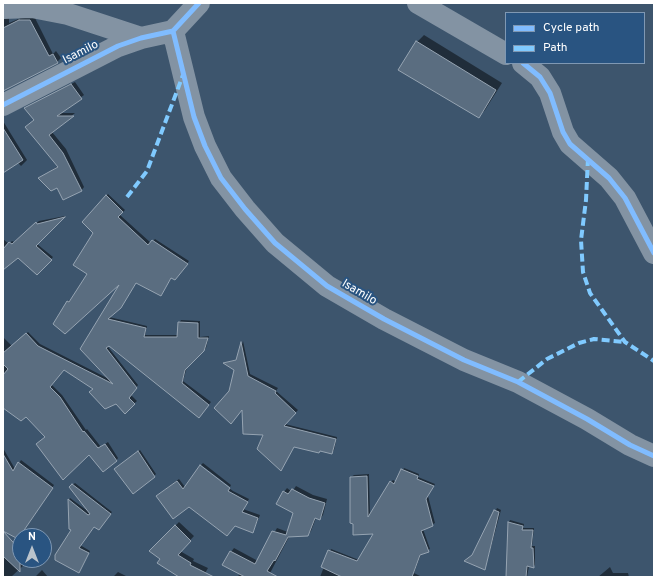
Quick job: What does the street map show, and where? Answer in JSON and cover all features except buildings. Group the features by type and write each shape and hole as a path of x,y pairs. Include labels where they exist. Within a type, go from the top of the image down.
{"street":[{"path":"173,31 199,3"},
{"path":"418,3 505,53"},
{"path":"3,8 32,7 68,14 141,38"},
{"name":"Isamilo","path":"3,105 104,53 141,38 173,31 194,117 205,146 221,178 245,209 275,243 327,286 384,319 464,360 518,382 587,419 630,445 654,456"},
{"path":"524,64 540,77 550,93 563,132 570,144 609,178 625,198 654,253"}],"marked path":[{"path":"127,197 147,171 183,75"},
{"path":"588,158 586,200 581,240 583,272 590,293 625,342 654,361"},
{"path":"518,382 547,359 579,343 594,339 625,342"}],"cycle path":[{"path":"3,105 118,46 141,38 173,31 199,3"},
{"path":"173,31 194,117 205,146 221,178 245,209 275,243 327,286 384,319 464,360 518,382 587,419 630,445 654,456"},
{"path":"524,64 540,77 550,93 563,132 570,144 609,178 625,198 654,253"}]}
